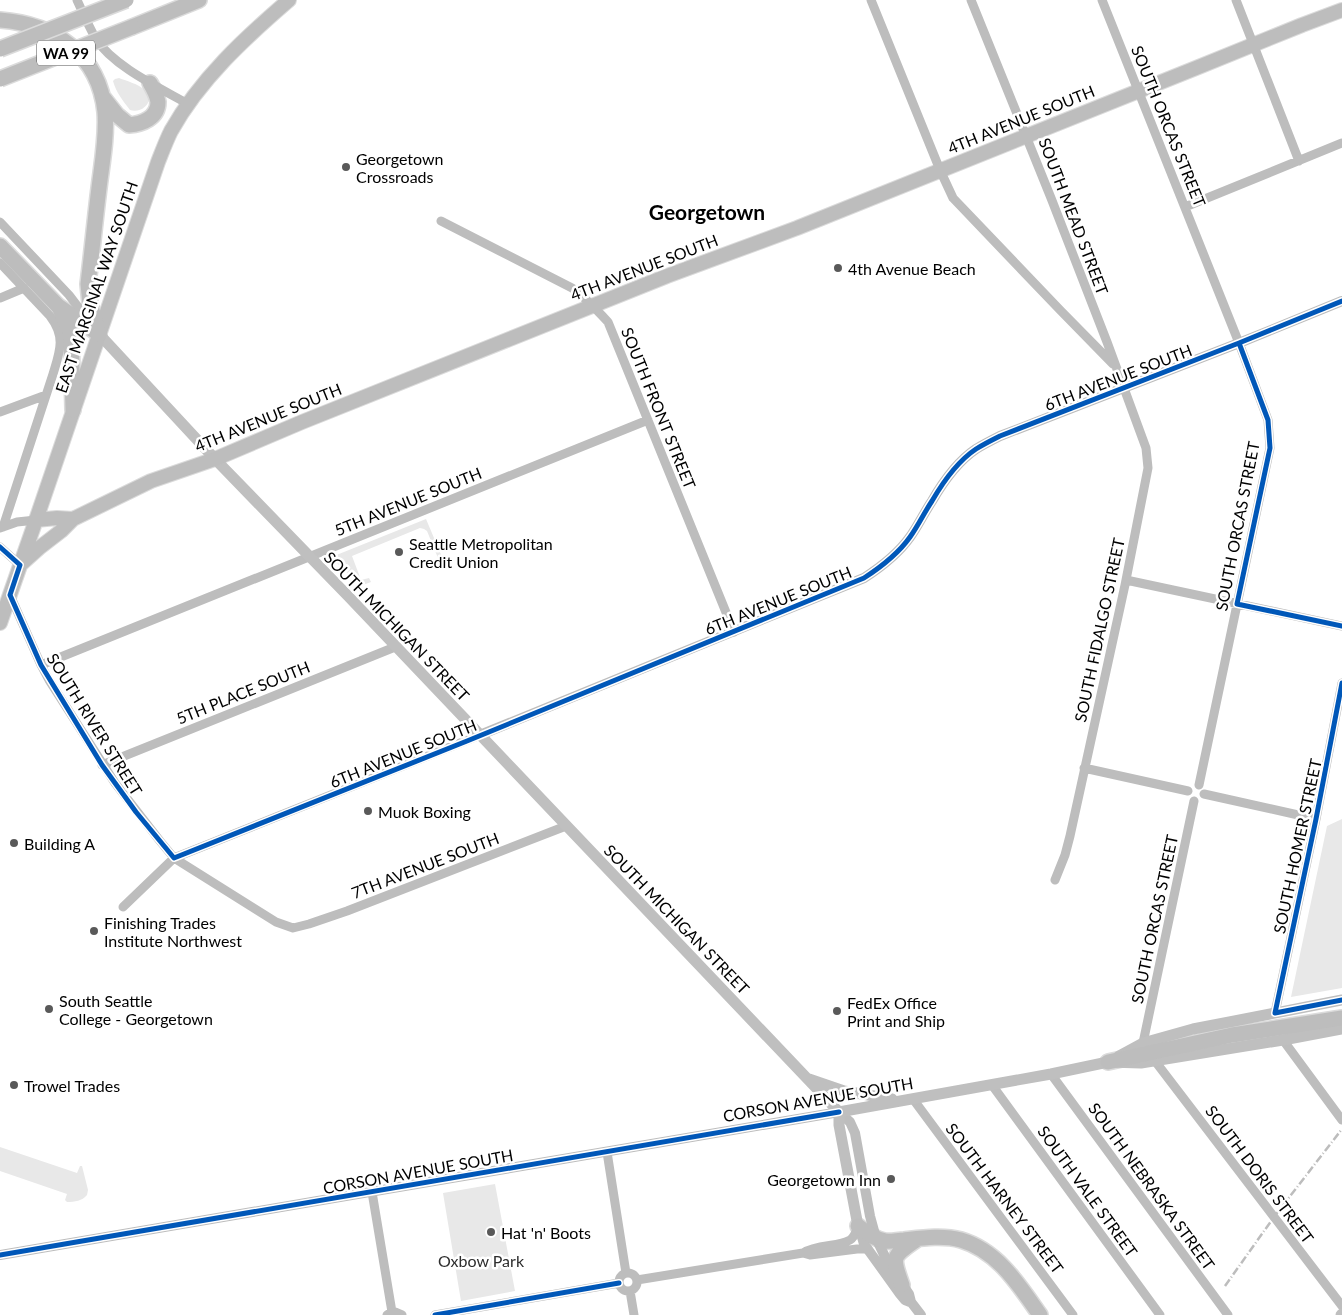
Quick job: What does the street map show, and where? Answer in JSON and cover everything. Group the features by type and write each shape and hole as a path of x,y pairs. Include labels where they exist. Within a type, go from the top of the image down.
{"highway":[{"name":"WA 99","path":"0,49 127,0"},
{"name":"WA 99","path":"0,79 199,0"},
{"path":"0,20 18,21 65,40 78,51 88,64 96,78 102,96 105,112 104,144 88,284 90,304 99,334"},
{"path":"102,96 116,115 129,125 139,124 152,116 157,108 158,100 150,83"},
{"path":"0,246 58,306 99,334"},
{"path":"58,306 71,334 73,410"},
{"path":"1108,1062 1232,1035 1342,1018"},
{"path":"858,1226 872,1244 887,1241 954,1238 979,1248 1008,1271 1040,1315"},
{"path":"902,1285 896,1266 896,1256 902,1249 918,1239"}],"main road":[{"name":"EAST MARGINAL WAY SOUTH","path":"0,623 158,162 171,131 188,104 210,76 235,49 289,0"},
{"name":"4TH AVENUE SOUTH","path":"20,565 73,519 151,480 215,459 302,422 667,276 797,228 1342,10"},
{"name":"SOUTH MICHIGAN STREET","path":"99,334 215,459 348,596 839,1112"},
{"name":"4TH AVENUE SOUTH","path":"36,520 73,519"},
{"name":"CORSON AVENUE SOUTH","path":"1108,1062 1144,1043 1193,1029 1342,1000"},
{"name":"CORSON AVENUE SOUTH","path":"839,1112 1052,1074 1108,1062 1141,1063 1342,1029"},
{"path":"807,1078 844,1091 907,1100"},
{"path":"839,1112 839,1125 858,1226"}],"street":[{"path":"77,0 96,40 108,54 150,83 188,104"},
{"path":"871,0 953,198 1116,367"},
{"path":"971,2 981,0"},
{"name":"SOUTH ORCAS STREET","path":"1102,0 1268,420 1270,448 1199,785"},
{"path":"1236,0 1299,161"},
{"name":"SOUTH MEAD STREET","path":"971,2 1026,136 1124,388"},
{"path":"1185,207 1342,143"},
{"name":"SOUTH FRONT STREET","path":"441,221 579,293 608,322 734,632"},
{"name":"SOUTH MICHIGAN STREET","path":"0,222 69,295 99,334"},
{"path":"0,263 24,288 0,298"},
{"name":"EAST MARGINAL WAY SOUTH","path":"2,527 59,355 60,335 57,325 24,288"},
{"name":"6TH AVENUE SOUTH","path":"123,907 174,858 864,578 898,551 909,538 949,475 974,450 1000,436 1342,301"},
{"name":"SOUTH FIDALGO STREET","path":"1054,880 1065,855 1070,836 1126,580 1148,468 1146,448 1124,388"},
{"path":"0,412 46,395"},
{"name":"5TH AVENUE SOUTH","path":"41,665 648,420"},
{"name":"4TH AVENUE SOUTH","path":"2,527 17,522 36,520"},
{"path":"0,547 20,565"},
{"path":"1126,580 1342,626"},
{"name":"SOUTH RIVER STREET","path":"10,595 41,665 102,765 136,812 174,858 276,922 294,928"},
{"name":"5TH PLACE SOUTH","path":"102,765 395,647"},
{"name":"SOUTH HOMER STREET","path":"1274,1013 1316,819 1342,683"},
{"path":"1084,768 1188,791"},
{"path":"1199,785 1203,789 1204,794 1201,799 1194,801 1189,798 1188,791 1192,786 1199,785"},
{"path":"1204,794 1316,819"},
{"name":"SOUTH ORCAS STREET","path":"1144,1043 1194,801"},
{"name":"7TH AVENUE SOUTH","path":"294,928 347,911 566,826"},
{"path":"1283,1040 1342,1120"},
{"name":"SOUTH DORIS STREET","path":"1155,1061 1342,1306"},
{"name":"SOUTH NEBRASKA STREET","path":"1052,1074 1228,1315"},
{"name":"SOUTH VALE STREET","path":"992,1085 1160,1315"},
{"name":"SOUTH HARNEY STREET","path":"907,1100 1073,1315"},
{"path":"839,1112 850,1122 855,1133 870,1216 872,1244 900,1294 905,1300 911,1302"},
{"name":"CORSON AVENUE SOUTH","path":"0,1255 839,1112"},
{"path":"607,1152 626,1273"},
{"path":"372,1192 394,1314"},
{"path":"637,1280 803,1253 809,1249 846,1242 856,1234 858,1226"},
{"path":"803,1253 810,1255 857,1249 872,1244"},
{"path":"872,1244 883,1255 920,1315"},
{"path":"626,1273 632,1274 637,1280 636,1288 630,1291 621,1289 619,1283 621,1276 626,1273"},
{"path":"435,1315 619,1283"},
{"path":"630,1291 634,1315"}],"green space":[{"path":"119,78 136,84 145,90 149,98 146,106 135,111 130,110 114,85 113,81"},
{"path":"426,519 442,557 438,558 427,531 420,528 352,556 361,580 369,578 371,582 360,586 334,560 334,556"},
{"path":"1342,819 1342,988 1291,997 1327,826"},
{"path":"0,1147 77,1173 80,1166 82,1166 88,1190 87,1195 78,1201 67,1202 65,1200 67,1194 0,1171"},
{"name":"Oxbow Park","path":"495,1184 515,1291 461,1301 443,1193"}],"railway":[{"path":"1225,1286 1274,1217 1342,1129"}],"cycle path":[{"path":"0,547 20,565 10,595 41,665 102,765 136,812 174,858 467,741 864,578 895,555 913,533 951,472 969,454 982,445 1000,436 1342,301"},
{"path":"1239,343 1268,420 1270,448 1237,604 1342,626"},
{"path":"1342,683 1316,819 1275,1013 1342,1000"},
{"path":"0,1255 839,1112"},
{"path":"435,1315 619,1283"}],"place":[{"name":"Georgetown Crossroads","path":"346,167"},
{"name":"4th Avenue Beach","path":"838,268"},
{"name":"Seattle Metropolitan Credit Union","path":"399,552"},
{"name":"Muok Boxing","path":"368,811"},
{"name":"Building A","path":"14,843"},
{"name":"Finishing Trades Institute Northwest","path":"94,931"},
{"name":"South Seattle College - Georgetown","path":"49,1009"},
{"name":"FedEx Office Print and Ship","path":"837,1011"},
{"name":"Trowel Trades","path":"14,1085"},
{"name":"Georgetown Inn","path":"891,1179"},
{"name":"Hat 'n' Boots","path":"491,1232"}],"district":[{"name":"Georgetown","path":"707,211"}]}
